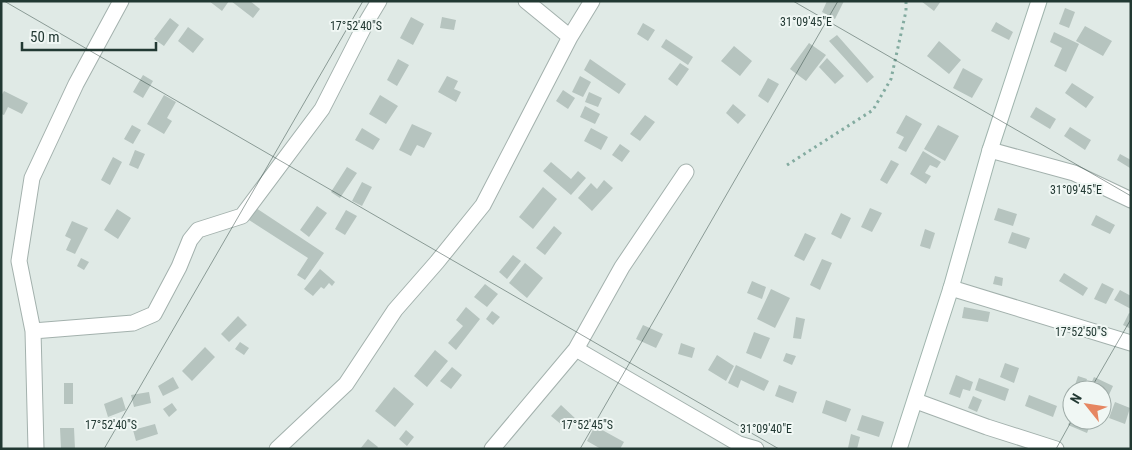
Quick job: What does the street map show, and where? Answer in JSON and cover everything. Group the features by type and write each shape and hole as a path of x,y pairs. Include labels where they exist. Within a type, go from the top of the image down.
{"street":[{"path":"36,449 33,331 19,261 32,178 76,84 121,1"},
{"path":"33,331 133,323 154,314 180,267 190,240 198,230 242,216 322,109 366,21 379,1"},
{"path":"526,1 570,37"},
{"path":"277,449 346,384 395,310 437,262 483,204 570,37 592,1"},
{"path":"899,449 951,288 990,150 1039,1"},
{"path":"990,150 1074,173 1131,200"},
{"path":"492,449 576,349 622,267 686,172"},
{"path":"951,288 1131,343"},
{"path":"576,349 739,444 756,449"},
{"path":"916,401 987,428 1056,449"}],"path":[{"path":"787,165 873,110 891,79 906,11 906,1"}],"building":[{"path":"209,1 229,1 222,11"},
{"path":"231,1 250,1 260,9 253,18"},
{"path":"827,1 844,1 835,19 822,12"},
{"path":"921,1 941,1 934,11"},
{"path":"1065,8 1075,12 1069,28 1059,24"},
{"path":"411,17 424,24 413,45 400,38"},
{"path":"442,17 456,20 454,30 440,28"},
{"path":"170,18 179,25 164,46 154,39"},
{"path":"996,22 1013,32 1009,40 991,31"},
{"path":"643,23 655,30 648,41 637,34"},
{"path":"1085,26 1112,41 1103,56 1076,41"},
{"path":"188,27 204,39 193,53 178,41"},
{"path":"1054,32 1079,44 1066,72 1054,66 1062,48 1050,42"},
{"path":"837,35 874,77 867,83 829,41"},
{"path":"666,39 693,57 688,65 661,47"},
{"path":"939,41 961,60 949,74 927,56"},
{"path":"809,43 826,55 806,81 790,69"},
{"path":"734,46 752,61 740,76 721,61"},
{"path":"827,58 844,76 835,84 819,67"},
{"path":"398,59 409,65 397,86 387,80"},
{"path":"590,59 626,84 619,94 584,70"},
{"path":"680,63 689,69 677,86 668,79"},
{"path":"963,68 983,79 972,98 953,88"},
{"path":"143,75 153,81 143,98 133,92"},
{"path":"447,76 458,81 454,89 461,92 456,102 438,92"},
{"path":"580,76 591,82 583,97 572,92"},
{"path":"768,78 779,84 768,103 758,96"},
{"path":"1072,83 1094,97 1086,108 1065,93"},
{"path":"563,90 575,98 568,109 556,101"},
{"path":"4,91 28,103 22,114 8,107 4,115 1,114 1,96"},
{"path":"589,92 602,98 598,107 585,102"},
{"path":"164,95 176,102 167,118 172,121 164,134 147,124"},
{"path":"380,95 398,106 386,124 369,114"},
{"path":"733,104 746,115 738,124 726,113"},
{"path":"585,106 600,114 595,124 580,117"},
{"path":"1036,107 1056,119 1050,129 1030,117"},
{"path":"645,115 655,122 640,141 630,134"},
{"path":"906,115 922,124 906,152 898,148 904,137 896,133"},
{"path":"412,124 432,133 424,148 417,145 411,156 399,150"},
{"path":"132,125 141,130 133,144 124,139"},
{"path":"938,125 959,136 945,161 924,149"},
{"path":"1070,127 1091,140 1085,150 1064,136"},
{"path":"362,128 380,139 373,150 355,140"},
{"path":"591,128 608,137 601,150 584,141"},
{"path":"620,144 630,151 622,162 612,155"},
{"path":"135,150 145,154 138,169 129,165"},
{"path":"923,151 941,162 937,168 930,165 925,173 931,176 926,184 910,174"},
{"path":"1120,154 1131,160 1130,168 1117,160"},
{"path":"113,157 122,162 110,185 101,180"},
{"path":"891,160 899,164 887,184 880,180"},
{"path":"551,162 571,179 578,171 586,178 571,195 543,171"},
{"path":"347,167 357,173 340,198 331,192"},
{"path":"604,180 613,188 592,211 578,198 591,183 597,189"},
{"path":"362,182 372,187 362,206 352,201"},
{"path":"543,187 557,199 533,229 519,217"},
{"path":"317,206 327,213 309,237 300,230"},
{"path":"256,208 324,253 305,280 297,275 308,258 249,220"},
{"path":"870,208 882,213 872,232 861,227"},
{"path":"998,208 1017,214 1013,226 994,220"},
{"path":"117,209 131,218 118,239 104,230"},
{"path":"346,210 357,216 345,235 335,229"},
{"path":"841,213 851,218 841,239 831,234"},
{"path":"1096,215 1115,225 1110,234 1091,225"},
{"path":"72,221 88,228 75,254 66,250 71,239 65,236"},
{"path":"554,226 562,233 545,255 536,248"},
{"path":"925,229 935,233 930,249 920,246"},
{"path":"1012,232 1030,238 1026,249 1008,243"},
{"path":"805,233 816,238 804,261 794,256"},
{"path":"513,255 521,261 507,279 499,272"},
{"path":"81,258 89,262 84,270 77,266"},
{"path":"822,259 832,263 820,290 810,285"},
{"path":"525,263 543,278 527,298 509,283"},
{"path":"320,269 335,282 332,286 329,283 324,289 321,287 313,296 304,289"},
{"path":"1064,273 1088,288 1083,296 1059,281"},
{"path":"995,276 1003,278 1002,286 993,284"},
{"path":"752,281 766,287 762,299 747,293"},
{"path":"1102,283 1114,289 1106,304 1094,299"},
{"path":"485,284 498,294 487,307 474,297"},
{"path":"771,289 790,298 775,328 757,319"},
{"path":"1120,290 1131,296 1131,309 1114,300"},
{"path":"466,307 480,319 456,350 448,343 463,326 456,320"},
{"path":"964,307 990,312 988,322 962,318"},
{"path":"492,311 500,317 493,325 486,319"},
{"path":"1129,313 1131,314 1131,329 1123,325"},
{"path":"238,316 247,325 229,342 221,334"},
{"path":"796,317 805,319 801,339 793,338"},
{"path":"643,325 663,334 656,348 636,339"},
{"path":"754,332 770,338 761,359 746,353"},
{"path":"240,342 249,348 244,355 235,349"},
{"path":"681,343 695,348 692,358 678,354"},
{"path":"205,347 215,357 192,381 182,371"},
{"path":"435,350 448,361 427,387 414,376"},
{"path":"786,353 796,356 792,365 783,361"},
{"path":"717,355 734,366 726,381 708,370"},
{"path":"1005,363 1019,368 1014,383 1000,377"},
{"path":"736,365 769,381 764,391 741,380 738,388 728,383"},
{"path":"452,367 462,375 451,389 440,381"},
{"path":"956,375 973,382 970,391 963,389 960,398 949,394"},
{"path":"1078,376 1087,379 1087,380 1077,380"},
{"path":"173,377 179,388 163,396 158,386"},
{"path":"979,378 1009,389 1005,401 975,390"},
{"path":"64,383 73,383 73,404 64,404"},
{"path":"779,385 797,392 793,403 775,396"},
{"path":"394,387 414,404 395,427 375,411"},
{"path":"149,392 151,403 134,407 131,395"},
{"path":"1029,395 1057,406 1053,417 1025,406"},
{"path":"973,396 982,400 977,412 968,408"},
{"path":"122,397 126,410 108,417 104,404"},
{"path":"826,400 851,409 846,422 822,413"},
{"path":"1115,402 1130,408 1125,424 1112,419 1112,410"},
{"path":"172,403 177,410 169,417 163,409"},
{"path":"561,405 577,420 568,430 551,416"},
{"path":"862,415 884,422 879,437 857,430"},
{"path":"155,424 158,434 136,441 133,430"},
{"path":"595,426 624,442 620,449 601,449 587,441"},
{"path":"60,428 74,428 75,449 61,449"},
{"path":"406,430 414,437 407,446 399,439"},
{"path":"851,434 860,437 857,449 848,448"},
{"path":"368,439 378,447 377,449 360,449"}]}
